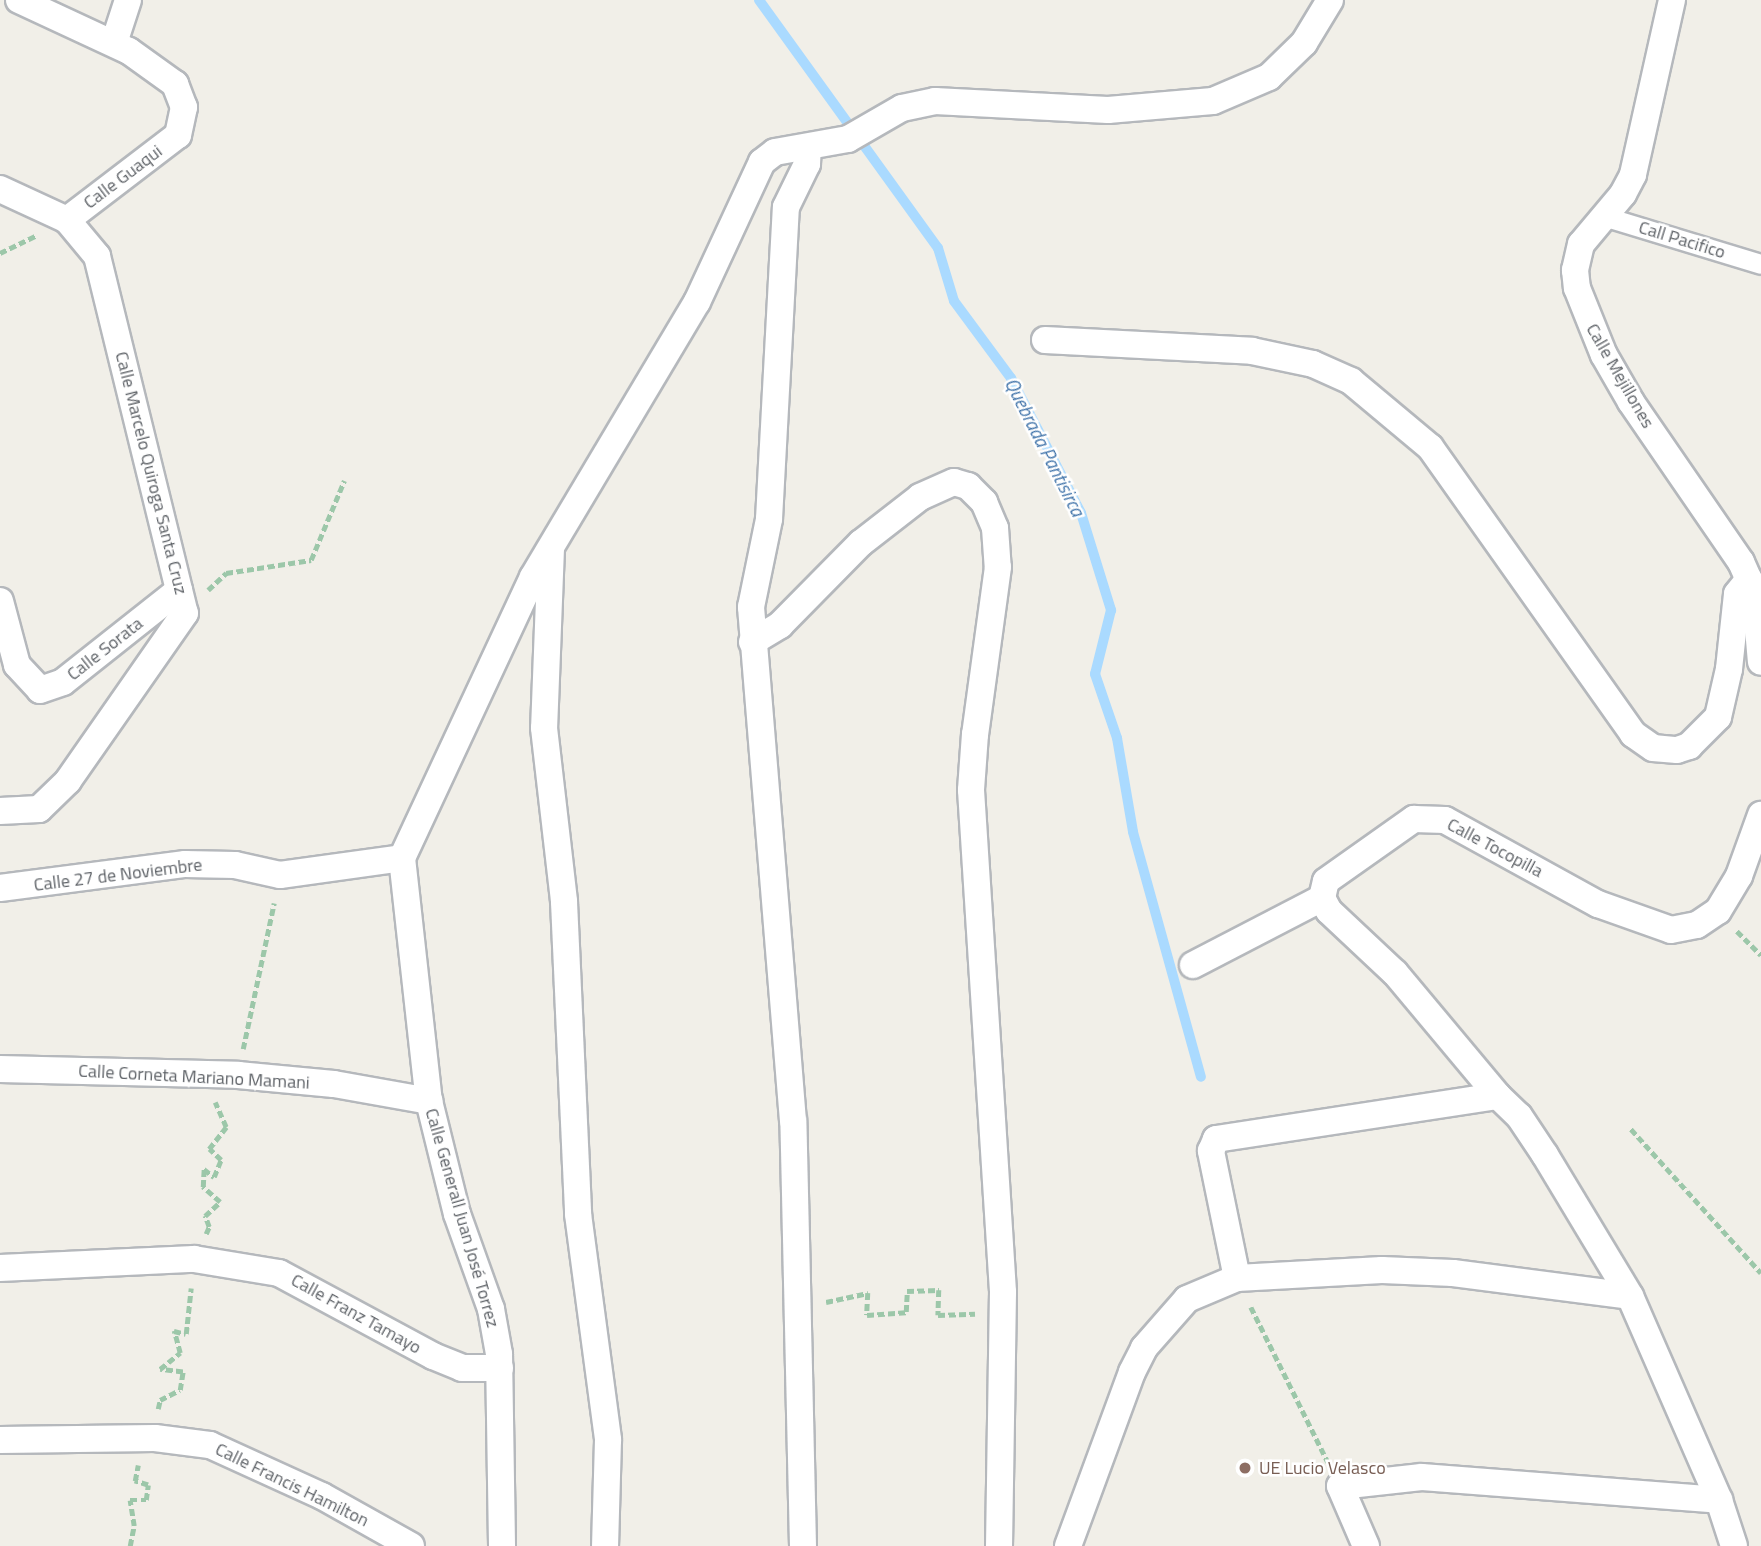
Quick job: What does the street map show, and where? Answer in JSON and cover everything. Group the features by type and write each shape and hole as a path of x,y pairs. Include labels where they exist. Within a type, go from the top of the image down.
{"street":[{"name":"Calle Guaqui","path":"19,0 114,43 175,84 184,107 178,135 67,220"},
{"path":"114,43 128,0"},
{"path":"402,858 551,548 697,302 762,162 775,152 848,139 902,108 935,100 1108,110 1213,101 1269,77 1304,43 1330,0"},
{"name":"Calle Mejillones","path":"1672,0 1633,175 1602,216 1577,256 1577,288 1586,317 1631,402 1749,579 1761,662"},
{"path":"803,1546 801,1308 780,944 751,607 771,493 779,379 780,251 786,207 807,164 808,148"},
{"name":"Calle Marcelo Quiroga Santa Cruz","path":"0,189 67,220 97,256 182,601 68,781 39,809 0,811"},
{"name":"Call Pacifico","path":"1602,216 1761,264"},
{"path":"1045,340 1252,351 1313,364 1351,381 1430,447 1633,734 1653,748 1677,750 1689,746 1718,717 1729,669 1737,594 1749,579"},
{"path":"752,642 780,625 861,543 920,497 954,482 968,486 984,502 995,528 998,567 975,734 971,790 1003,1292 999,1546"},
{"path":"551,548 544,728 564,902 578,1214 608,1440 605,1546"},
{"name":"Calle Sorata","path":"0,601 17,665 40,690 63,682 182,601"},
{"name":"Calle Tocopilla","path":"1322,898 1326,881 1414,820 1428,818 1445,820 1638,922 1671,929 1698,925 1718,911 1731,891 1761,815"},
{"name":"Calle 27 de Noviembre","path":"0,888 185,864 235,865 280,875 402,858"},
{"name":"Calle Generall Juan José Torrez","path":"402,858 429,1101 457,1214 491,1309 500,1368 502,1546"},
{"path":"1193,965 1322,898 1329,911 1395,973 1498,1096 1519,1116 1630,1296 1719,1500 1734,1546"},
{"name":"Calle Corneta Mariano Mamani","path":"0,1069 238,1075 334,1084 429,1101"},
{"path":"1237,1278 1211,1151 1216,1139 1498,1096"},
{"name":"Calle Franz Tamayo","path":"0,1268 194,1259 279,1273 433,1356 462,1368 500,1368"},
{"path":"1068,1546 1144,1348 1187,1299 1237,1278 1369,1270 1453,1273 1630,1296"},
{"name":"Calle Francis Hamilton","path":"0,1440 155,1438 211,1445 322,1496 411,1546"},
{"path":"1366,1546 1340,1486 1422,1477 1719,1500"}],"path":[{"path":"182,601 226,573 311,560 344,481"},
{"path":"1631,1129 1761,1273"},
{"path":"1237,1278 1340,1486"},
{"path":"801,1308 868,1293 867,1315 906,1312 907,1291 939,1290 938,1315 995,1313 994,1292 1003,1292"}],"waterway":[{"name":"Quebrada Pantisirca","path":"759,0 938,248 954,301 1011,378 1081,513 1111,610 1095,674 1117,738 1133,832 1201,1077"}],"place":[{"name":"UE Lucio Velasco","path":"1245,1468"}]}
